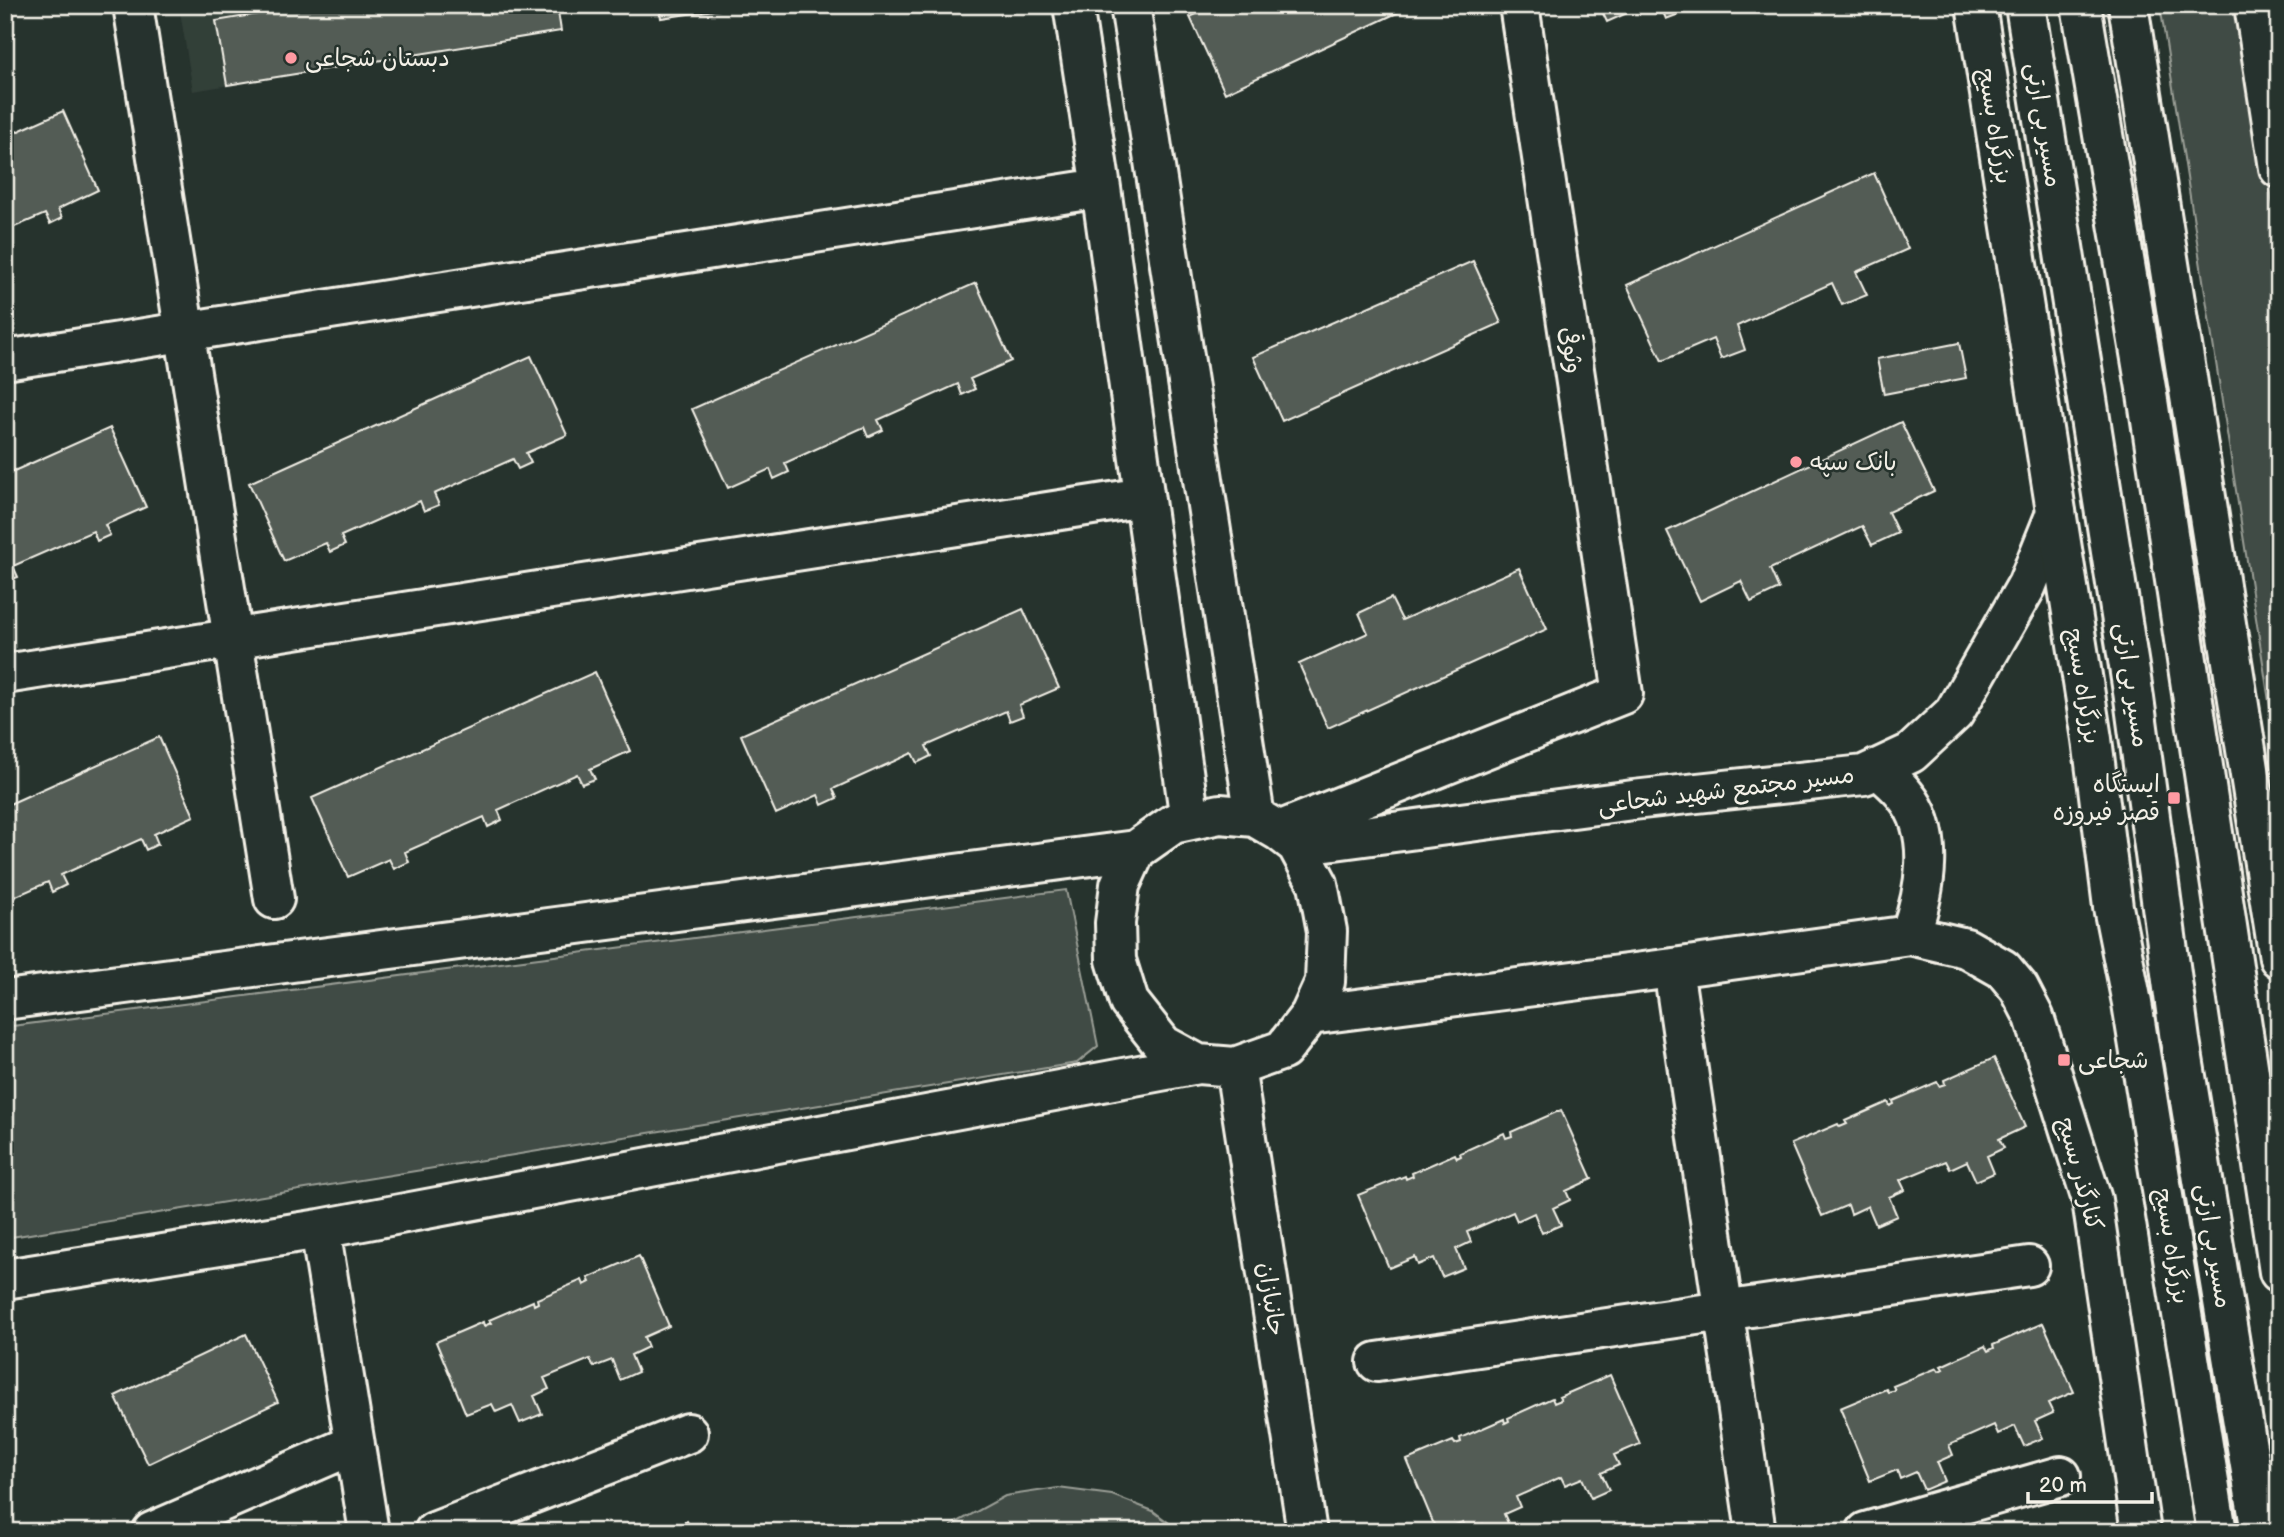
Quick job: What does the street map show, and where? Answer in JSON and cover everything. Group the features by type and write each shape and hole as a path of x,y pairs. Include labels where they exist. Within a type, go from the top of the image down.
{"main road":[{"path":"133,5 274,899"},
{"path":"1073,5 1189,820"},
{"path":"5,1279 320,1229 1216,1065 1283,1050 1310,1015 1325,982 1327,931 1318,884 1277,831 1130,5"},
{"name":"وثوقی","path":"1277,831 1623,694 1519,5"},
{"name":"بزرگراه بسیج","path":"1976,5 2092,739 2113,907 2134,1016 2217,1532"},
{"name":"مسیر بی ارتی","path":"2025,5 2134,698 2180,1040 2261,1532"},
{"path":"2081,5 2147,394 2279,1272"},
{"path":"2129,5 2279,958"},
{"path":"2254,5 2279,168"},
{"path":"5,360 1101,188"},
{"path":"5,674 1144,497"},
{"name":"مسیر مجتمع شهید شجاعی","path":"1277,831 1633,800 1864,775 1912,752 1954,713 2027,585 2056,513"},
{"path":"1310,1015 1909,935 1919,908 1925,867 1921,824 1907,796 1878,768"},
{"path":"5,1000 1136,850 1173,824 1220,814 1277,831"},
{"path":"1136,850 1120,885 1115,923 1116,960 1129,1002 1163,1045 1216,1065"},
{"name":"کنارگذر بسیج","path":"1909,935 1966,948 2003,969 2019,988 2034,1017 2092,1200 2141,1532"},
{"path":"1673,968 1756,1532"},
{"name":"جانبازان","path":"1216,1065 1307,1532"},
{"path":"320,1229 369,1532"},
{"path":"1377,1362 2029,1266"},
{"path":"433,1532 688,1433"},
{"path":"152,1532 355,1444"},
{"path":"1866,1532 2061,1476"}],"shaded area":[{"name":"دبستان شجاعی","path":"179,5 557,5 561,31 193,91"},
{"path":"2160,5 2241,5 2279,244 2279,765"},
{"path":"1066,890 1098,1046 1077,1063 5,1238 5,1027"},
{"path":"1058,1488 1112,1495 1153,1511 1181,1532 947,1532 952,1525 1005,1496"}],"building":[{"name":"دبستان شجاعی","path":"312,5 557,5 561,31 227,85 216,21"},
{"path":"659,5 747,5 661,18"},
{"path":"1215,5 1414,5 1225,93 1190,17"},
{"path":"1599,5 1645,5 1607,22"},
{"path":"1660,5 1688,5 1690,10 1666,19"},
{"path":"63,111 98,190 58,209 62,218 50,224 45,214 5,231 5,137"},
{"path":"1874,173 1908,249 1856,272 1867,295 1842,305 1832,283 1737,326 1745,350 1721,359 1713,339 1662,361 1627,285"},
{"path":"1473,261 1501,323 1282,421 1253,357"},
{"path":"976,283 1011,361 970,379 975,389 962,395 958,384 878,420 883,430 868,437 864,427 785,463 789,472 774,479 770,469 728,488 692,409"},
{"path":"1959,343 1966,378 1884,394 1877,359"},
{"path":"531,356 567,435 526,453 531,463 518,469 513,459 434,494 439,505 424,511 420,501 341,536 345,545 330,552 326,543 284,561 249,483"},
{"path":"1901,422 1934,491 1888,512 1898,533 1872,545 1862,526 1770,569 1779,589 1751,602 1741,581 1700,601 1667,531"},
{"path":"110,428 146,507 105,525 110,535 97,541 93,531 13,566 18,577 5,582 5,475"},
{"path":"1519,568 1547,629 1328,728 1299,664 1368,633 1359,613 1391,598 1402,620"},
{"path":"1023,609 1059,688 1019,705 1023,716 1010,721 1006,711 926,746 931,756 917,763 912,753 833,789 837,798 822,805 818,795 776,814 741,735"},
{"path":"595,672 630,751 590,769 595,779 582,784 577,774 498,810 502,820 488,827 484,817 405,852 409,862 394,869 389,859 348,877 312,798"},
{"path":"159,737 194,816 154,834 158,844 146,850 141,839 61,875 66,885 52,892 48,882 5,901 5,806"},
{"path":"1994,1058 2025,1127 1999,1139 2004,1148 1987,1156 1994,1173 1976,1181 1967,1161 1950,1169 1946,1161 1900,1180 1905,1190 1889,1197 1897,1216 1876,1225 1868,1206 1851,1214 1848,1205 1822,1216 1791,1144 1838,1124 1840,1127 1847,1124 1845,1121 1888,1102 1890,1106 1894,1104 1893,1101 1937,1082 1939,1086 1945,1084 1944,1080"},
{"path":"1561,1110 1592,1179 1566,1191 1570,1200 1553,1208 1561,1225 1542,1233 1534,1213 1517,1221 1513,1212 1467,1232 1471,1242 1456,1249 1464,1268 1442,1277 1434,1258 1418,1265 1415,1257 1389,1268 1358,1195 1405,1176 1406,1179 1413,1176 1412,1173 1455,1154 1457,1158 1461,1156 1460,1153 1504,1133 1506,1138 1512,1136 1511,1132"},
{"path":"639,1256 669,1326 644,1337 648,1347 631,1355 638,1372 620,1380 612,1360 594,1367 590,1359 544,1378 549,1389 534,1396 542,1414 520,1423 512,1405 496,1412 492,1404 466,1414 436,1342 483,1322 484,1326 491,1323 489,1320 533,1301 534,1305 538,1303 537,1299 582,1280 584,1285 590,1282 588,1278"},
{"path":"2043,1323 2074,1392 2048,1403 2053,1413 2035,1421 2043,1438 2024,1446 2015,1426 1998,1434 1994,1425 1949,1445 1953,1455 1937,1462 1945,1481 1924,1490 1916,1472 1900,1479 1897,1470 1870,1481 1840,1408 1886,1389 1888,1392 1895,1390 1893,1386 1937,1368 1939,1371 1943,1369 1941,1366 1985,1346 1988,1351 1994,1348 1993,1345"},
{"path":"246,1334 278,1402 148,1464 115,1396"},
{"path":"1610,1375 1640,1444 1614,1455 1619,1465 1601,1473 1609,1490 1591,1498 1582,1478 1565,1485 1561,1477 1516,1497 1520,1507 1504,1514 1512,1532 1486,1532 1483,1524 1467,1531 1463,1522 1437,1532 1407,1460 1453,1441 1455,1444 1461,1442 1460,1438 1504,1419 1505,1423 1509,1421 1508,1418 1552,1398 1554,1403 1561,1400 1559,1397"},
{"path":"687,1521 692,1532 664,1532"}],"place":[{"name":"دبستان شجاعی","path":"291,58"},
{"name":"بانک سپه","path":"1796,462"},
{"name":"ایستگاه قصر فیروزه","path":"2174,798"},
{"name":"شجاعی","path":"2064,1060"}]}
